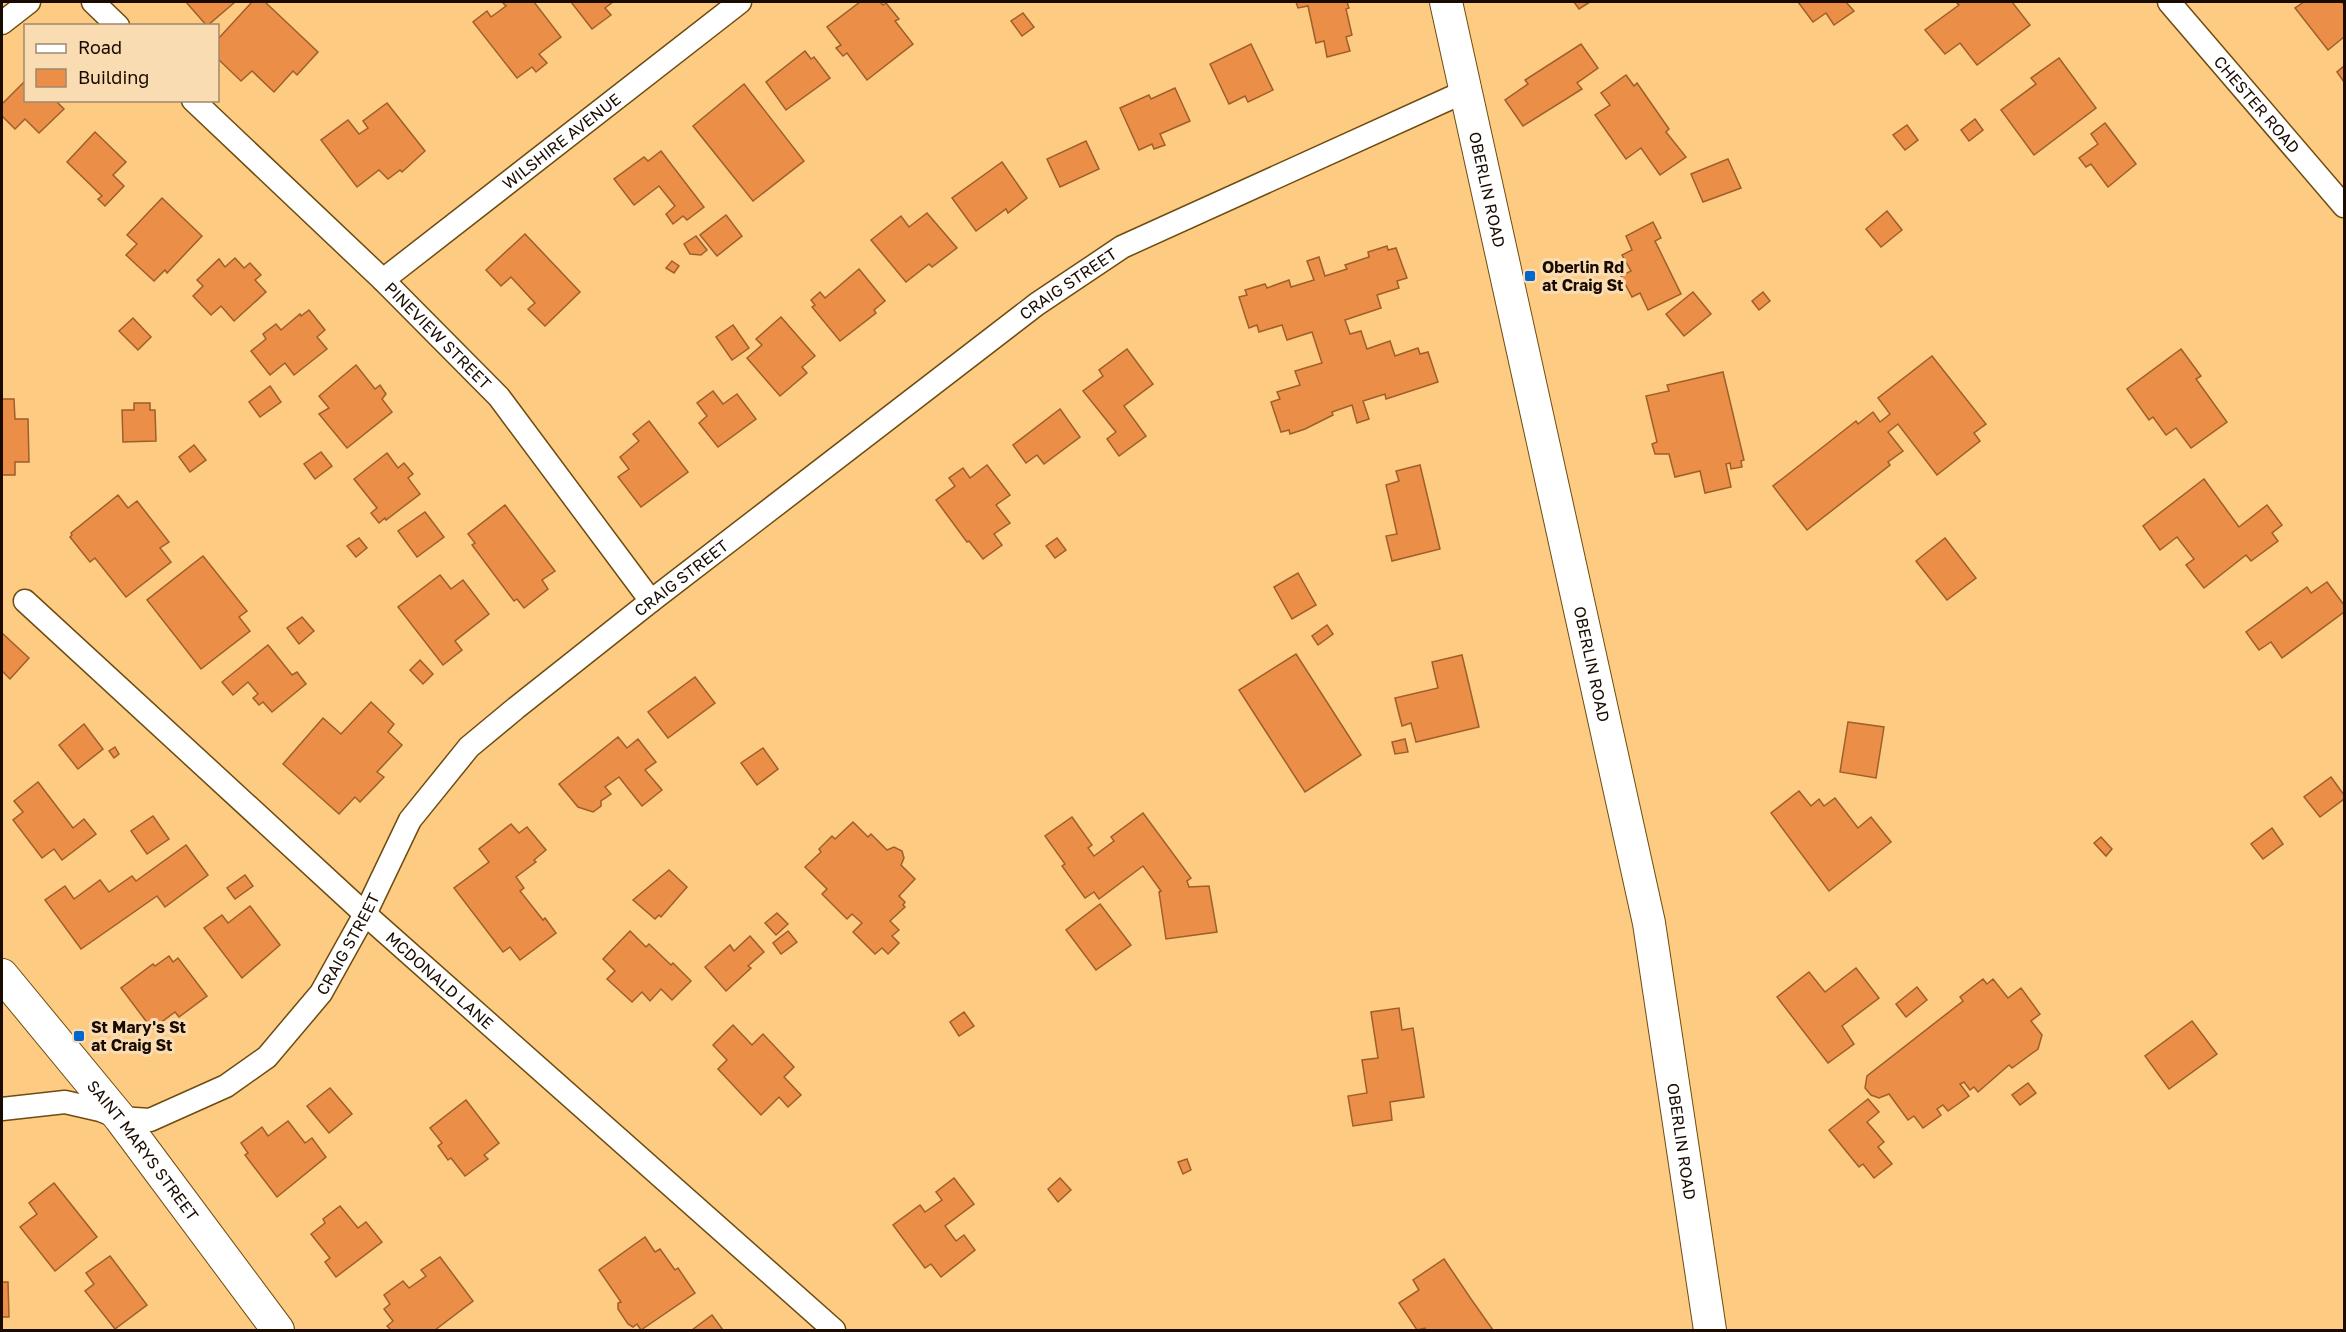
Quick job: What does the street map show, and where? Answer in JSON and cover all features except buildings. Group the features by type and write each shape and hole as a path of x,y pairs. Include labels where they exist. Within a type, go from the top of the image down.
{"main road":[{"name":"OBERLIN ROAD","path":"1446,2 1649,923 1710,1330"},
{"name":"SAINT MARYS STREET","path":"2,975 120,1118 278,1330"}],"street":[{"path":"2,23 29,2"},
{"path":"93,2 116,24"},
{"name":"WILSHIRE AVENUE","path":"383,280 740,2"},
{"name":"CHESTER ROAD","path":"2169,2 2344,206"},
{"name":"CRAIG STREET","path":"2,1109 65,1102 100,1110 120,1118 150,1120 226,1086 267,1057 321,993 364,914 410,820 469,747 651,601 1037,304 1122,247 1466,91"},
{"name":"PINEVIEW STREET","path":"195,102 383,280 499,397 651,601"},
{"name":"MCDONALD LANE","path":"26,601 364,914 834,1330"}],"place":[{"name":"Oberlin Rd at Craig St","path":"1530,276"},
{"name":"St Mary's St at Craig St","path":"79,1036"}]}
